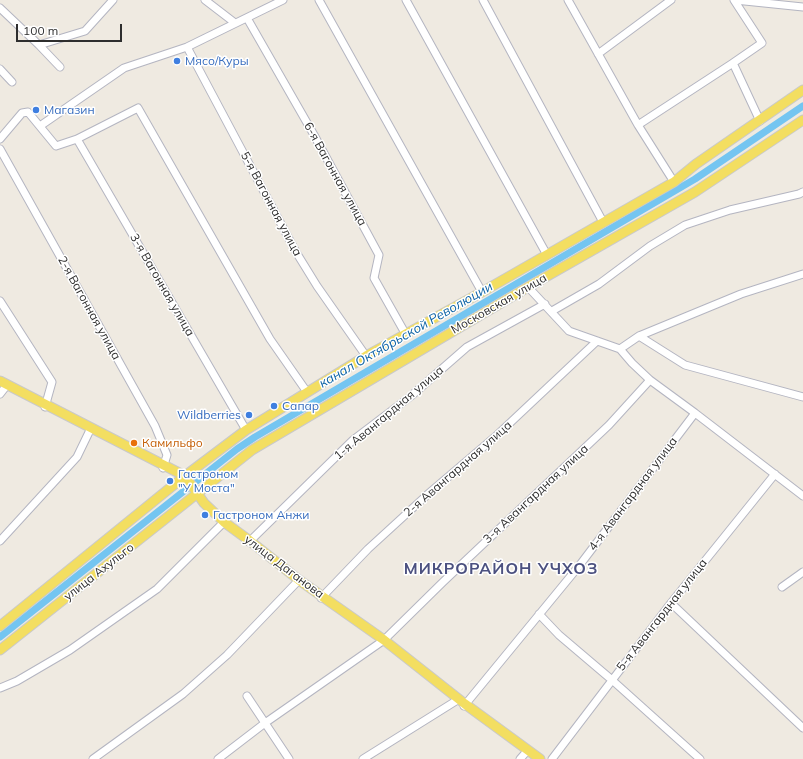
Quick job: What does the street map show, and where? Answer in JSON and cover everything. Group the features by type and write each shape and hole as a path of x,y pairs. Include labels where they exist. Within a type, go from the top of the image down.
{"main road":[{"path":"0,626 183,477 246,430 405,333 482,292 674,182 696,164 803,90"},
{"name":"Московская улица","path":"197,494 252,450 528,287 694,192 803,120"},
{"name":"улица Даганова","path":"3,384 183,477 197,494 202,505 223,523 250,541 321,597 384,641 536,759"},
{"name":"улица Ахульго","path":"0,650 197,494"},
{"name":"улица Даганова","path":"527,751 540,759"}],"street":[{"path":"39,45 85,31 113,0"},
{"path":"205,0 235,23"},
{"path":"40,126 124,68 187,47 283,0"},
{"path":"319,0 482,292"},
{"path":"406,0 547,255"},
{"path":"484,0 603,222"},
{"path":"568,0 638,125 674,182"},
{"path":"598,54 671,0"},
{"path":"638,125 762,43 735,0"},
{"path":"735,0 803,6"},
{"path":"0,8 60,67"},
{"name":"6-я Вагонная улица","path":"247,18 314,135 378,255 374,278 405,333"},
{"name":"5-я Вагонная улица","path":"187,47 296,252 317,286 366,356"},
{"path":"733,63 760,121"},
{"path":"0,69 12,82"},
{"path":"0,139 22,113 28,112 56,146 77,139 138,108 270,338 307,392"},
{"name":"3-я Вагонная улица","path":"77,139 246,430"},
{"name":"2-я Вагонная улица","path":"0,149 155,426 168,455 163,467"},
{"path":"552,311 599,284 650,246 685,226 730,210 803,192"},
{"path":"620,349 639,336 741,294 803,274"},
{"path":"528,287 569,331 620,349 650,380 803,496"},
{"path":"0,301 52,382 45,406"},
{"name":"1-я Авангардная улица","path":"250,541 353,440 411,396 467,347 545,304"},
{"path":"639,336 685,365 803,397"},
{"name":"2-я Авангардная улица","path":"321,597 368,549 427,494 495,437 597,341"},
{"name":"3-я Авангардная улица","path":"218,759 265,724 384,641 448,576 609,426 650,380"},
{"path":"0,394 3,384"},
{"name":"4-я Авангардная улица","path":"363,759 462,702 579,566 695,413"},
{"path":"0,541 77,457 91,429"},
{"name":"5-я Авангардная улица","path":"552,759 671,603 775,474"},
{"path":"0,688 17,681 70,650 157,589 223,523"},
{"path":"782,587 803,572"},
{"path":"93,759 183,694 227,655 298,580"},
{"path":"671,603 803,728"},
{"path":"539,614 559,635 612,680 700,759"},
{"path":"247,696 289,759"},
{"path":"520,759 527,751"}],"waterway":[{"name":"канал Октябрьской Революции","path":"0,637 237,449 255,437 695,179 803,106"}],"place":[{"name":"Мясо/Куры","path":"177,61"},
{"name":"Магазин","path":"36,110"},
{"name":"Сапар","path":"274,406"},
{"name":"Wildberries","path":"249,415"},
{"name":"Камильфо","path":"134,443"},
{"name":"Гастроном \"У Моста\"","path":"170,481"},
{"name":"Гастроном Анжи","path":"205,515"}],"district":[{"name":"МИКРОРАЙОН УЧХОЗ","path":"501,569"}]}
